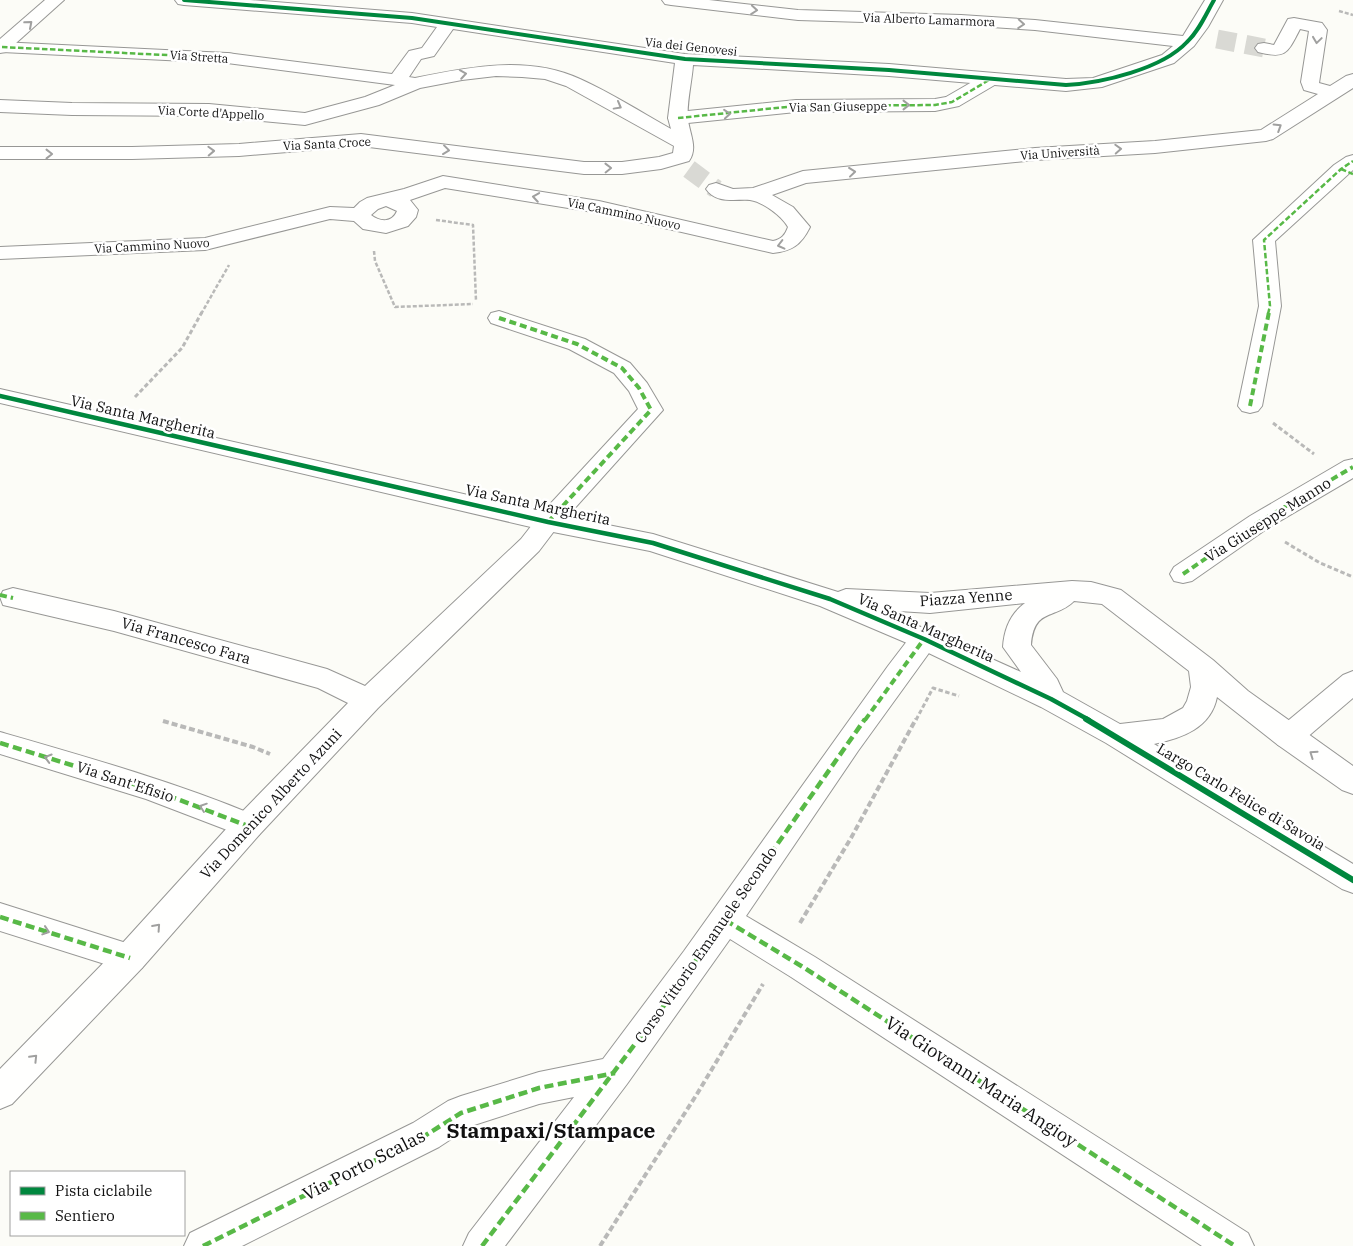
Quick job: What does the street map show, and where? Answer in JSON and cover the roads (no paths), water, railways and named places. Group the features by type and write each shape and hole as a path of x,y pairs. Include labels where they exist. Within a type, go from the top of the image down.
{"street":[{"path":"1,48 55,0"},
{"name":"Via dei Genovesi","path":"184,0 412,18 685,59 889,70 1066,85 1095,83 1168,59 1197,35"},
{"name":"Via Alberto Lamarmora","path":"671,0 727,4 798,14 961,20 1197,35"},
{"path":"1197,35 1214,0"},
{"path":"412,18 428,6"},
{"path":"406,82 415,55 428,52 448,24"},
{"path":"1264,48 1276,51 1281,49 1294,24 1316,27 1318,30 1310,82 1311,86 1332,93"},
{"name":"Via Stretta","path":"1,48 227,58 406,82"},
{"path":"685,59 678,118 685,157"},
{"name":"Via Corte d'Appello","path":"0,106 72,109 209,110 305,119 372,101 406,82 496,70 522,71 548,74 573,82 652,125 685,157"},
{"name":"Via San Giuseppe","path":"678,118 796,106 935,105 952,102 991,79"},
{"name":"Via Università","path":"755,194 803,177 1035,154 1155,147 1266,134 1353,80"},
{"name":"Via Santa Croce","path":"0,153 132,154 230,150 361,140 584,168 622,168 661,163 685,157"},
{"path":"1250,406 1270,306 1264,240 1349,168"},
{"name":"Via Cammino Nuovo","path":"386,200 404,205 408,210 407,216 392,225 381,227 370,225 363,221 360,215 363,208 368,205 386,200 411,194 443,182 599,207 773,247 785,246 794,240 798,227 794,218 786,210 755,194"},
{"path":"716,189 731,195 755,194"},
{"name":"Via Cammino Nuovo","path":"0,253 205,244 330,213 360,215"},
{"path":"499,318 576,344 622,368 639,388 651,410 548,522"},
{"name":"Via Santa Margherita","path":"0,396 548,522 653,543 830,599 924,639 1051,699"},
{"name":"Via Giuseppe Manno","path":"1183,574 1258,524 1353,467"},
{"name":"Via Domenico Alberto Azuni","path":"0,1093 130,958 248,826 368,700 530,545 548,522"},
{"path":"1203,667 1206,694 1194,716 1172,729 1147,735 1116,735 1051,699 1048,687 1017,647 1018,630 1028,614 1072,591 1091,592 1111,597 1203,667 1238,699 1288,737 1353,782"},
{"name":"Piazza Yenne","path":"830,599 930,603 1072,591"},
{"name":"Via Francesco Fara","path":"6,596 114,621 326,680 368,700"},
{"name":"Corso Vittorio Emanuele Secondo","path":"482,1246 615,1073 725,920 889,685 924,639"},
{"path":"1288,737 1353,682"},
{"name":"Largo Carlo Felice di Savoia","path":"1116,735 1353,880"},
{"name":"Via Sant'Efisio","path":"0,744 117,778 218,813 248,826"},
{"path":"0,917 130,958"},
{"name":"Via Giovanni Maria Angioy","path":"725,920 803,967 1234,1246"},
{"name":"Via Porto Scalas","path":"203,1246 426,1135 460,1113 539,1088 615,1073"}],"tunnel":[{"path":"1217,39 1264,48"},
{"path":"689,169 716,189"}],"district":[{"name":"Stampaxi/Stampace","path":"551,1131"}]}
